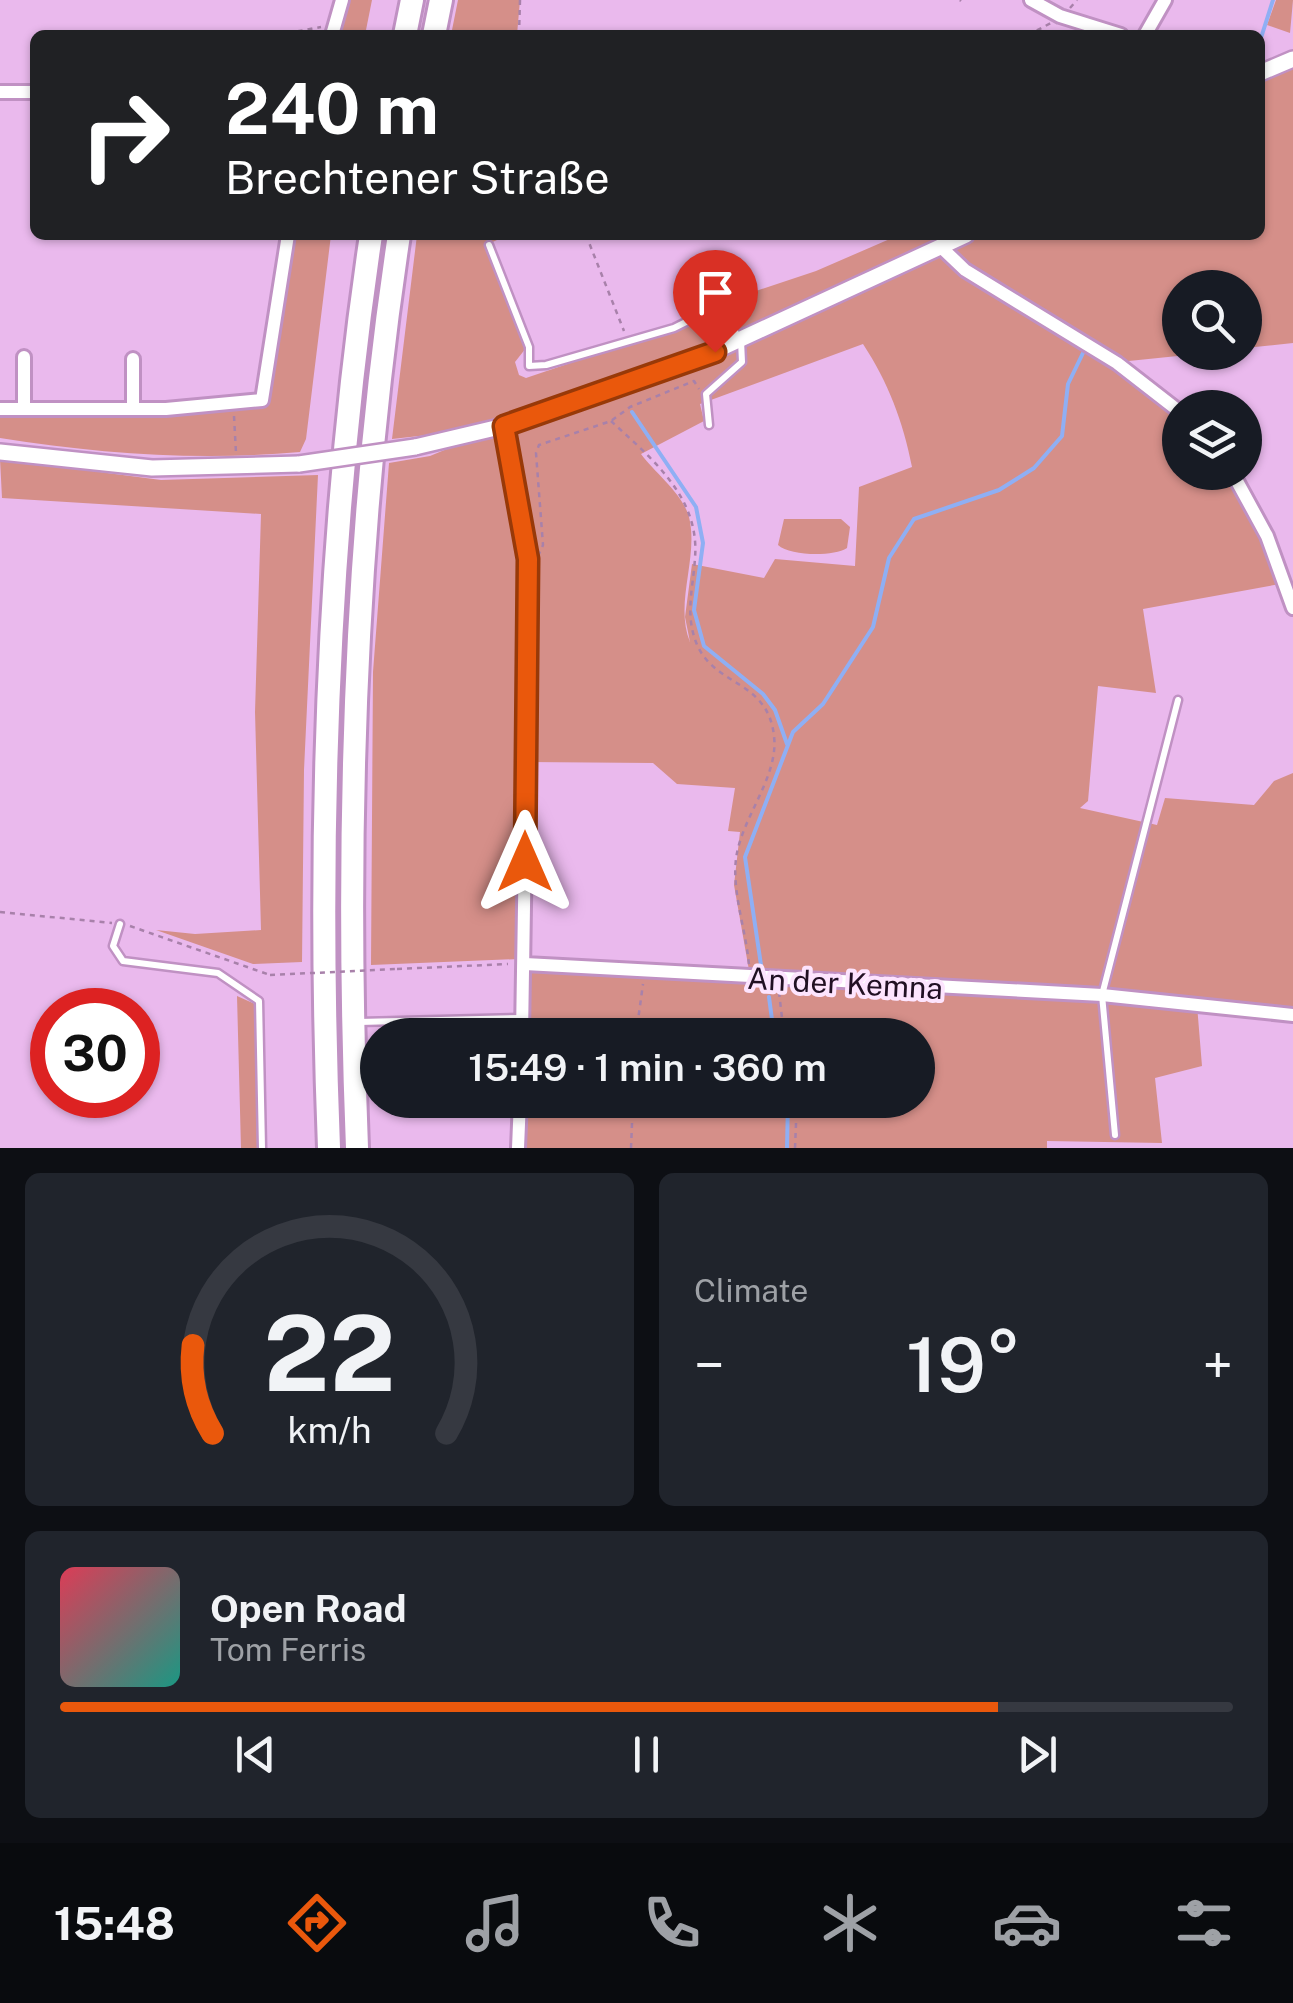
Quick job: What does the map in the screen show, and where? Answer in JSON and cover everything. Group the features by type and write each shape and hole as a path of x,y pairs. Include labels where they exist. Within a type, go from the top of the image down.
{"highway":[{"path":"406,30 412,0"},
{"path":"435,30 441,0"},
{"path":"329,1148 324,904 330,650 348,412 370,240"},
{"path":"357,1148 352,825 362,590 370,473 398,240"}],"street":[{"path":"334,29 342,0"},
{"path":"1031,0 1060,16 1105,30"},
{"path":"1148,30 1166,0"},
{"path":"1265,71 1293,59"},
{"path":"0,92 30,93"},
{"path":"0,408 134,409 262,400 287,240"},
{"path":"0,452 152,468 300,464 415,448 504,426 741,340 958,240"},
{"path":"943,249 965,270 1118,363 1162,398"},
{"path":"24,357 24,409"},
{"path":"133,359 134,409"},
{"path":"504,426 528,559 523,1018"},
{"path":"1242,490 1267,536 1293,608"},
{"name":"An der Kemna","path":"525,964 1102,996 1293,1015"},
{"path":"518,1148 519,1118"}],"lane":[{"path":"489,245 529,347 529,366 629,341 716,311 734,326 744,352 739,368 706,394 709,425"},
{"path":"1116,1134 1102,996 1178,700"},
{"path":"120,924 112,946 124,961 218,973 259,1001 262,1148"},
{"path":"353,1022 360,1022"}],"path":[{"path":"518,30 520,0"},
{"path":"1036,30 1060,16"},
{"path":"588,240 629,341"},
{"path":"528,559 536,558 543,545 536,453 539,445 611,421 630,407 694,381 706,394"},
{"path":"234,416 236,456"},
{"path":"611,421 661,469 691,511 696,538 688,616 700,651 709,663 758,696 772,722 775,748 736,861 750,970"},
{"path":"0,912 120,924 270,974 525,964"},
{"path":"638,1018 644,973"},
{"path":"779,995 782,1018"},
{"path":"632,1148 633,1118"},
{"path":"796,1148 797,1118"}],"shaded area":[{"path":"342,0 372,0 366,30 333,30"},
{"path":"458,0 520,0 517,30 452,30"},
{"path":"1276,0 1293,0 1290,33 1267,25"},
{"path":"1293,60 1293,343 1262,346 1262,270 1162,270 1162,358 1119,362 1162,397 1162,490 1240,490 1285,583 1143,609 1156,693 1098,686 1088,801 1080,808 1157,825 1165,798 1254,805 1274,781 1293,773 1293,1015 1197,1005 1202,1066 1155,1078 1162,1143 1047,1141 1047,1148 524,1148 525,1118 935,1118 935,1018 529,1018 531,956 550,965 750,976 734,885 740,832 728,831 735,788 677,784 653,763 527,762 535,567 509,447 523,559 519,959 371,965 373,672 389,463 430,456 500,427 392,439 416,240 497,240 486,245 526,348 515,362 519,375 526,378 674,328 726,301 816,271 887,240 1265,240 1265,72","holes":["863,344 894,402 912,467 859,487 855,566 775,559 764,578 692,564 685,617 690,642 686,627 684,612 691,548 689,517 675,492 641,454 704,421 700,404"]},
{"path":"287,240 330,240 306,439 300,452 150,454 0,438 0,409 262,400"},
{"path":"0,459 161,480 318,475 304,770 302,962 253,964 156,930 195,934 261,930 255,712 261,514 2,498"},
{"path":"784,519 841,519 850,527 847,548 822,554 784,549 778,545"},
{"path":"237,996 255,1004 257,1148 241,1148"}],"waterway":[{"path":"1263,30 1273,0"},
{"path":"761,965 745,857 793,732 823,704 873,627 889,558 914,519 999,490 1034,468 1062,436 1068,384 1083,353"},
{"path":"632,412 696,507 703,543 694,610 704,646 763,694 775,710 787,744"},
{"path":"769,997 772,1018"},
{"path":"787,1148 788,1118"}],"route":[{"path":"525,862 528,559 504,426 715,352"}]}
